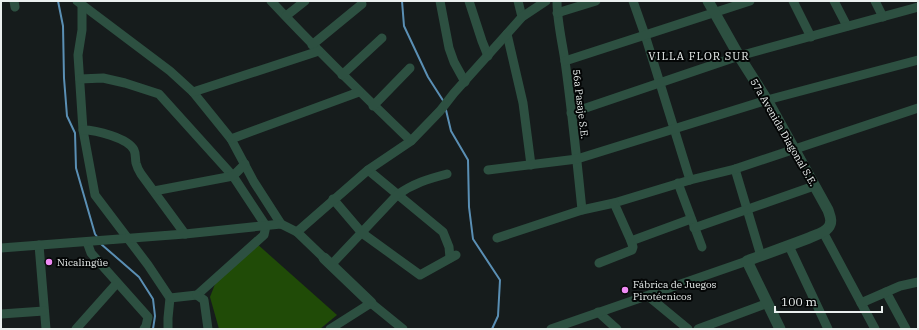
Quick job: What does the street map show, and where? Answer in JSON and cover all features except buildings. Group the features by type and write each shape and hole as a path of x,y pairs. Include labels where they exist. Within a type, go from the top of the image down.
{"street":[{"path":"271,1 315,48 410,141"},
{"path":"286,16 305,1"},
{"path":"440,1 449,48 454,62 465,82"},
{"path":"469,1 488,56"},
{"path":"518,1 522,17"},
{"path":"297,232 368,170 410,141 440,111 454,93 522,17 546,1"},
{"name":"56a Pasaje S.E.","path":"558,1 557,13 565,61 582,210"},
{"path":"557,13 596,1"},
{"path":"633,1 690,180"},
{"name":"57a Avenida Diagonal S.E.","path":"708,1 739,56 768,100 828,210 831,223 823,232"},
{"path":"565,61 750,1"},
{"path":"793,1 811,37"},
{"path":"834,1 847,26"},
{"path":"875,1 883,17"},
{"path":"80,3 82,30 78,55 83,130 95,195 148,265 170,298 168,329"},
{"path":"80,3 170,71 193,92 230,139 254,182 281,224 297,232 370,303 403,329"},
{"path":"193,92 315,48 362,4"},
{"path":"571,113 739,56 883,17 916,5"},
{"path":"507,34 523,103 531,165"},
{"path":"342,75 382,38"},
{"path":"488,170 577,159 768,100 918,60"},
{"path":"373,106 410,68"},
{"path":"80,79 103,78 125,83 159,94 232,176 266,226 264,235 197,295 170,298"},
{"path":"230,139 359,92"},
{"path":"497,238 582,210 735,168 918,108"},
{"path":"83,130 94,130 111,135 132,147 136,153 136,164 141,174 185,234"},
{"path":"154,191 232,176 245,164"},
{"path":"735,168 761,256"},
{"path":"334,199 362,233 420,275 453,257 443,232 368,170"},
{"path":"327,262 362,233 397,195 408,187 425,179 447,174"},
{"path":"678,184 702,247"},
{"path":"630,241 693,223 748,210 814,186"},
{"path":"599,262 632,250 633,247 614,202"},
{"path":"1,248 95,242 281,224"},
{"path":"551,329 761,256 823,232 875,329"},
{"path":"95,242 91,253 148,317 144,329"},
{"path":"39,245 46,329"},
{"path":"789,246 828,329"},
{"path":"747,260 780,329"},
{"path":"861,303 900,286 918,282"},
{"path":"76,329 117,283"},
{"path":"886,292 906,329"},
{"path":"197,295 204,300 208,329"},
{"path":"648,296 688,329"},
{"path":"330,329 341,325 370,303"},
{"path":"698,329 768,303"},
{"path":"1,314 44,311"},
{"path":"598,312 617,329"}],"green space":[{"path":"256,243 337,315 320,329 219,329 210,297 217,279"}],"waterway":[{"path":"58,1 63,26 64,78 67,116 75,133 76,168 95,234 98,238"},
{"path":"402,1 404,26 428,77 444,102"},
{"path":"446,110 451,131 468,160 469,207 473,239 500,280 498,316 492,329"},
{"path":"101,244 139,277 153,299 155,316 153,329"}],"place":[{"name":"Nicalingüe","path":"49,262"},
{"name":"Fábrica de Juegos Pirotécnicos","path":"625,290"}],"district":[{"name":"VILLA FLOR SUR","path":"699,56"}]}
